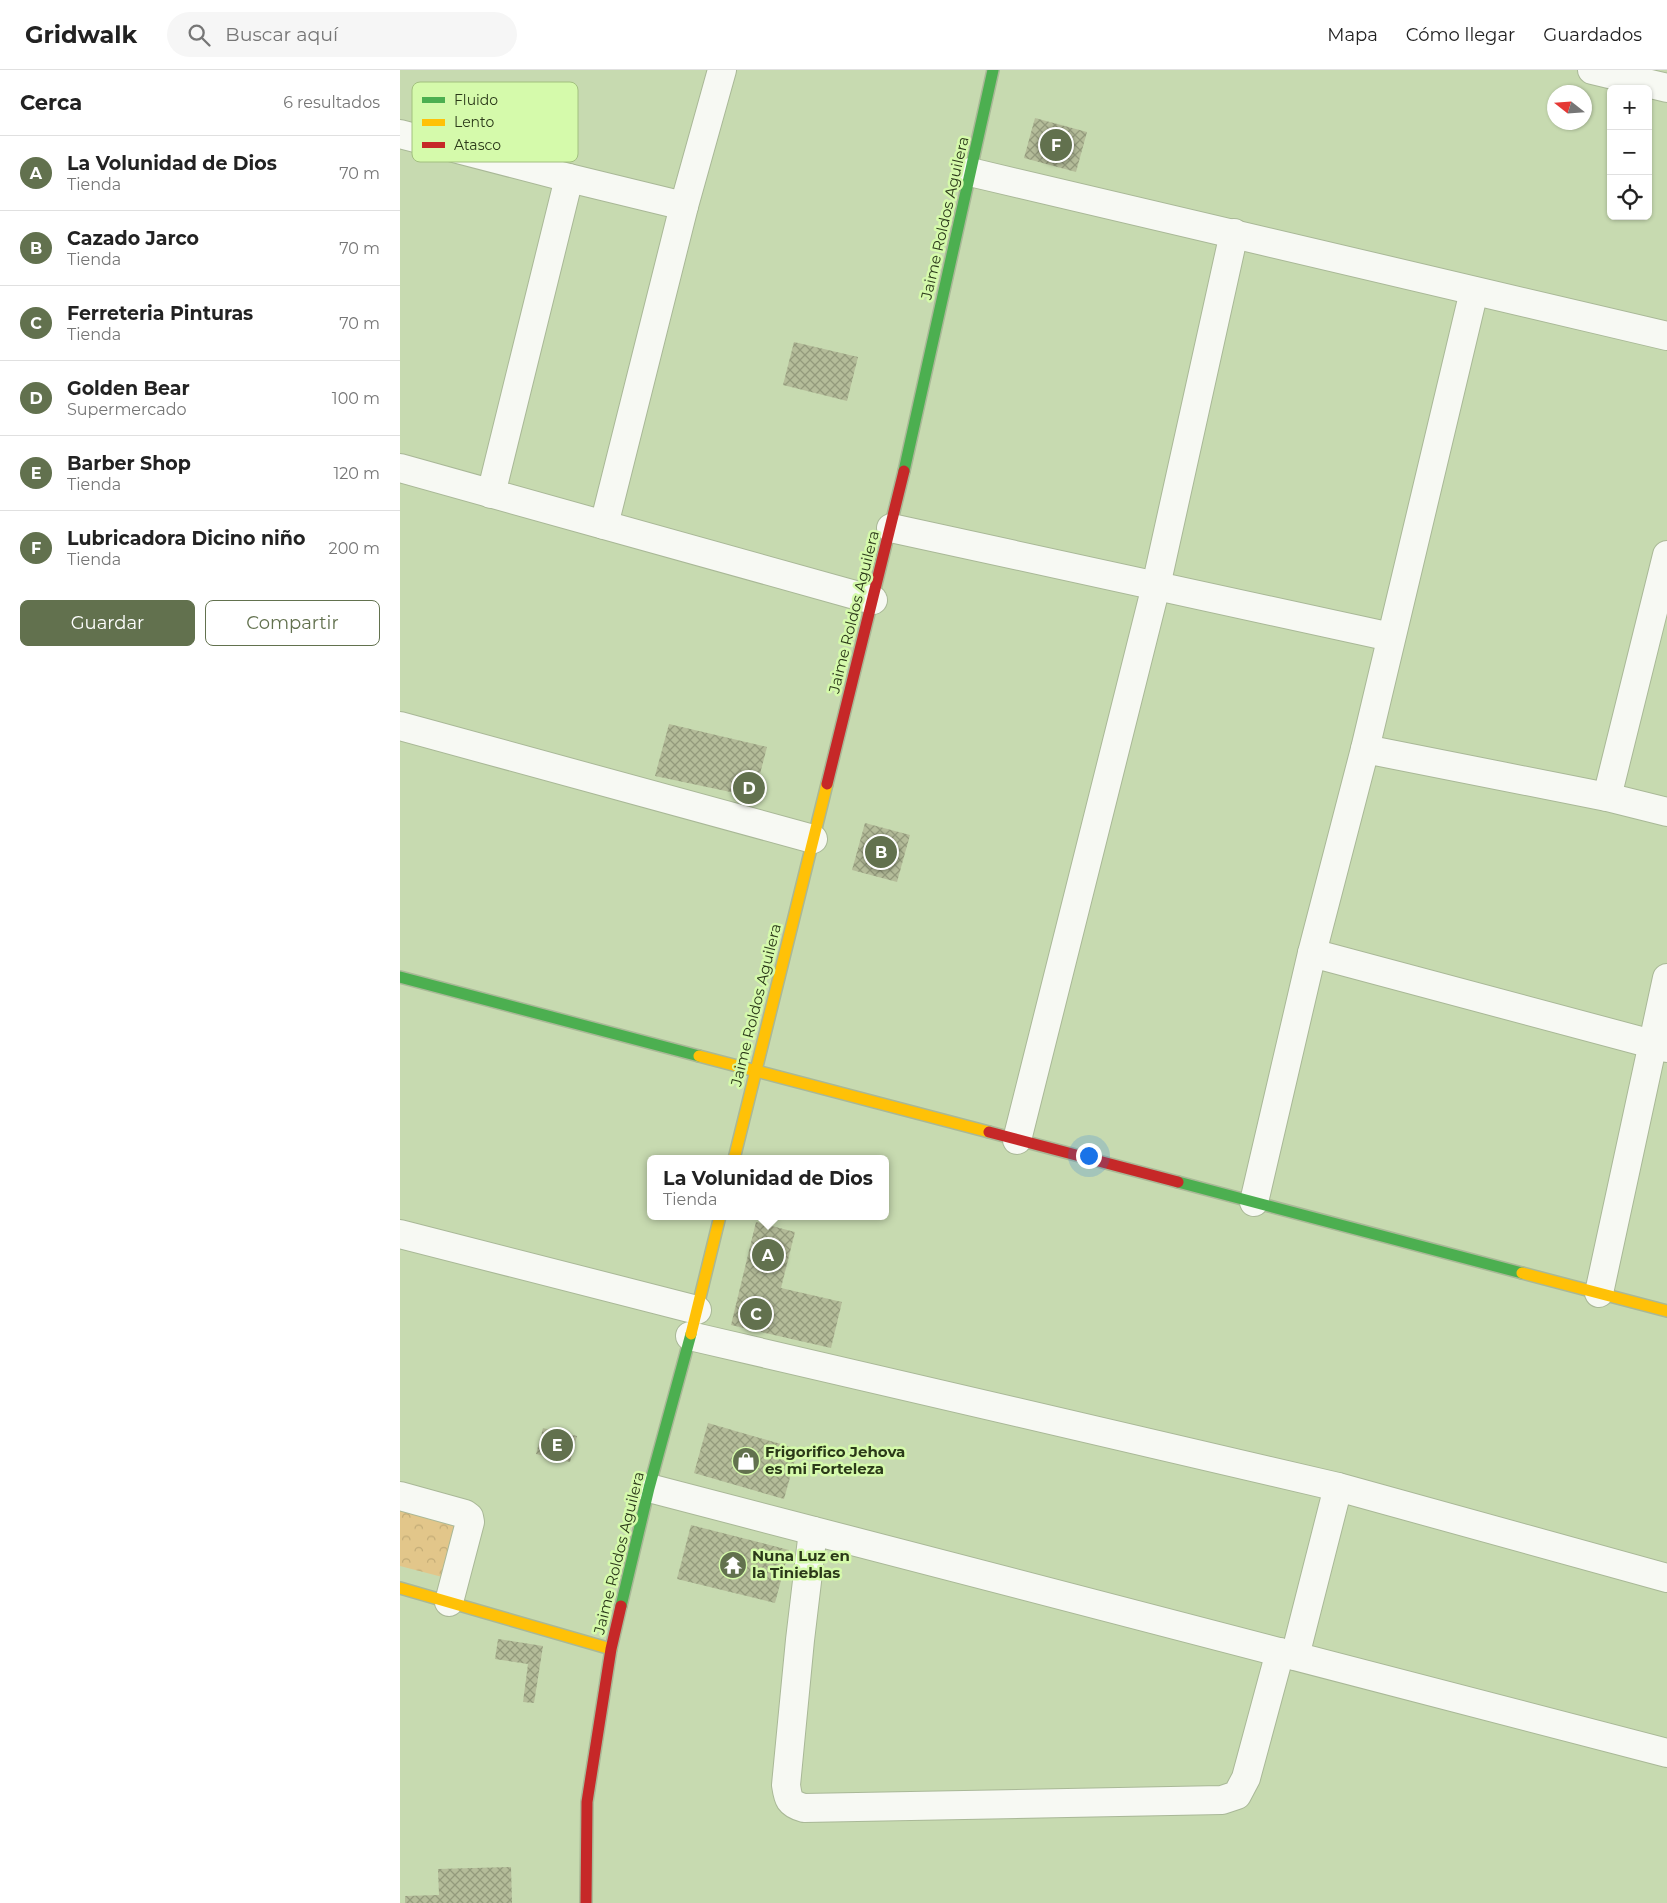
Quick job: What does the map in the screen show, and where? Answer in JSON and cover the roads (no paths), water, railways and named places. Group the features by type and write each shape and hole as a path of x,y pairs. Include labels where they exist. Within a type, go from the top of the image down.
{"street":[{"path":"604,525 684,206 722,70"},
{"name":"Jaime Roldos Aguilera","path":"735,1155 891,528 993,70"},
{"path":"1592,70 1667,88"},
{"path":"507,162 684,206"},
{"path":"970,172 1667,336"},
{"path":"491,494 568,178"},
{"path":"1017,1140 1156,586 1234,233"},
{"path":"1254,1202 1312,953 1364,748 1474,291"},
{"path":"400,468 872,600"},
{"path":"891,528 1391,637"},
{"path":"1607,797 1667,555"},
{"path":"400,726 813,839"},
{"path":"1364,748 1607,797 1667,812"},
{"path":"1312,953 1660,1047"},
{"path":"400,977 1667,1311"},
{"path":"1599,1293 1660,1047 1667,978"},
{"name":"Jaime Roldos Aguilera","path":"586,1903 587,1802 610,1649 719,1220"},
{"path":"400,1234 697,1310"},
{"path":"690,1336 1338,1488 1667,1578"},
{"path":"650,1488 1667,1753"},
{"path":"814,1531 800,1640 786,1785 788,1798 794,1805 804,1808 1222,1800 1236,1795 1246,1778 1287,1654 1338,1488"},
{"path":"400,1496 465,1514 469,1517 470,1522 448,1602"},
{"path":"400,1588 610,1649"}],"place":[{"name":"Lubricadora Dicino niño","path":"1056,145"},
{"name":"Golden Bear","path":"749,788"},
{"name":"Cazado Jarco","path":"881,852"},
{"name":"La Volunidad de Dios","path":"768,1255"},
{"name":"Ferreteria Pinturas","path":"756,1314"},
{"name":"Barber Shop","path":"557,1445"},
{"name":"Frigorifico Jehova es mi Forteleza","path":"746,1461"},
{"name":"Nuna Luz en la Tinieblas","path":"733,1565"}]}
